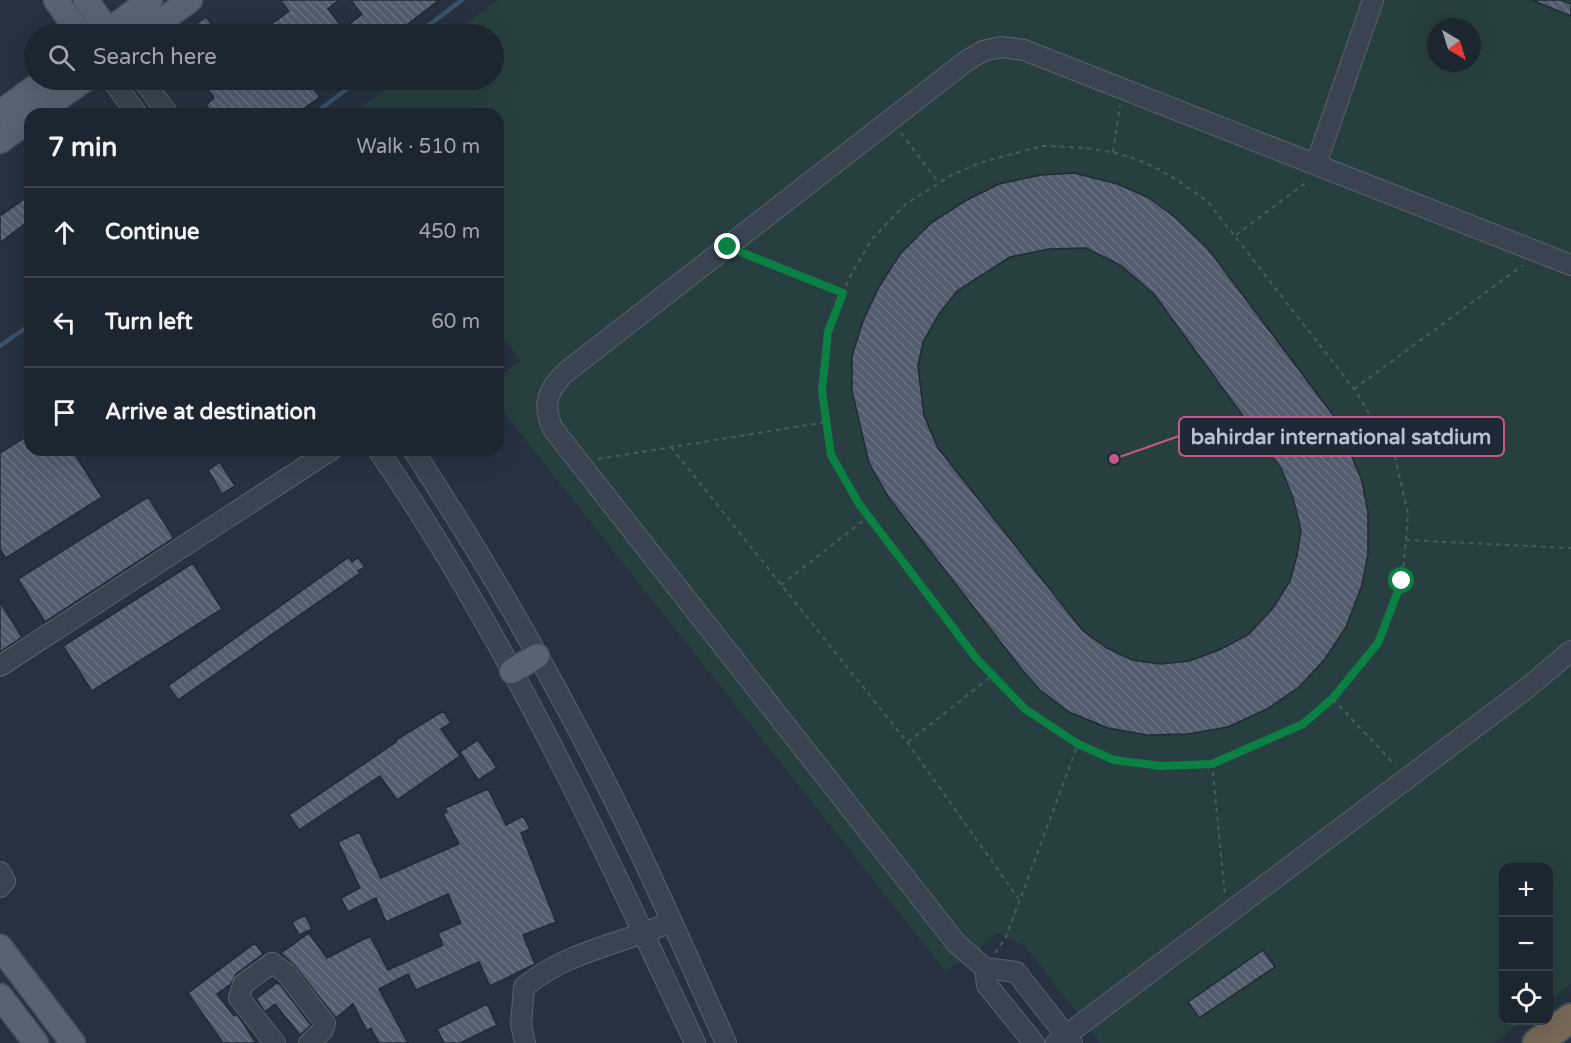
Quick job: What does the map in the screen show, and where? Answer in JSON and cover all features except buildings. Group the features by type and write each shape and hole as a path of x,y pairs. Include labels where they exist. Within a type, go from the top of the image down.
{"highway":[{"path":"1537,1043 1571,1018"}],"main road":[{"path":"56,0 73,24"},
{"path":"86,0 101,24"},
{"path":"120,24 150,0"},
{"path":"158,24 190,0"},
{"path":"0,113 31,90"},
{"path":"44,108 70,90"},
{"path":"0,141 24,123"},
{"path":"512,670 537,656"},
{"path":"0,946 74,1043"},
{"path":"0,996 30,1041"}],"street":[{"path":"1321,165 1373,0"},
{"path":"1571,265 1122,86 1024,50 1001,47 983,51 965,62 552,385 547,399 546,414 553,429 957,944 985,968 1016,972 1065,1040 1227,912 1527,688 1571,651"},
{"path":"119,90 133,108"},
{"path":"150,90 164,108"},
{"path":"0,666 322,456"},
{"path":"382,456 448,560 564,766 695,1043"},
{"path":"417,456 537,656 632,836 726,1043"},
{"path":"0,872 5,881 0,887"},
{"path":"525,1043 521,1024 524,987 544,970 583,953 644,934 671,922"},
{"path":"275,1043 239,998 243,984 272,963 285,972 325,1023 323,1030 309,1043"},
{"path":"985,968 987,985 1034,1043"}],"path":[{"path":"1113,152 1122,86"},
{"path":"891,120 939,183"},
{"path":"1042,146 1091,147 1144,160 1180,181 1208,202 1354,389 1394,454 1408,513 1402,581 1378,643 1333,698 1303,724 1212,764 1161,766 1114,760 1078,744 1025,709 976,658 868,517 831,455 822,391 828,332 843,293 872,239 906,204 939,183 980,163 1042,146"},
{"path":"1236,236 1321,165"},
{"path":"728,247 843,293"},
{"path":"1354,389 1540,253"},
{"path":"580,462 826,422"},
{"path":"671,447 908,742 1018,898"},
{"path":"781,585 868,517"},
{"path":"1406,540 1571,548"},
{"path":"908,742 993,675"},
{"path":"1333,698 1407,778"},
{"path":"985,968 1006,937 1018,898 1078,744"},
{"path":"1212,764 1227,912"}],"green space":[{"path":"498,0 1571,0 1571,983 1553,998 1553,863 1499,863 1499,1025 1518,1025 1494,1043 1100,1043 1024,945 997,933 970,957 945,971 504,413 504,374 521,361 504,339 504,108 361,108 384,90 504,90 504,24 467,24"}],"waterway":[{"path":"430,24 462,0"},
{"path":"322,108 346,90"},
{"path":"0,346 24,329"}],"place":[{"name":"bahirdar international satdium","path":"1114,459"}],"route":[{"path":"728,247 843,293 828,332 822,391 831,455 859,504 976,658 1025,709 1078,744 1114,760 1161,766 1212,764 1303,724 1333,698 1378,643 1402,581"}]}
